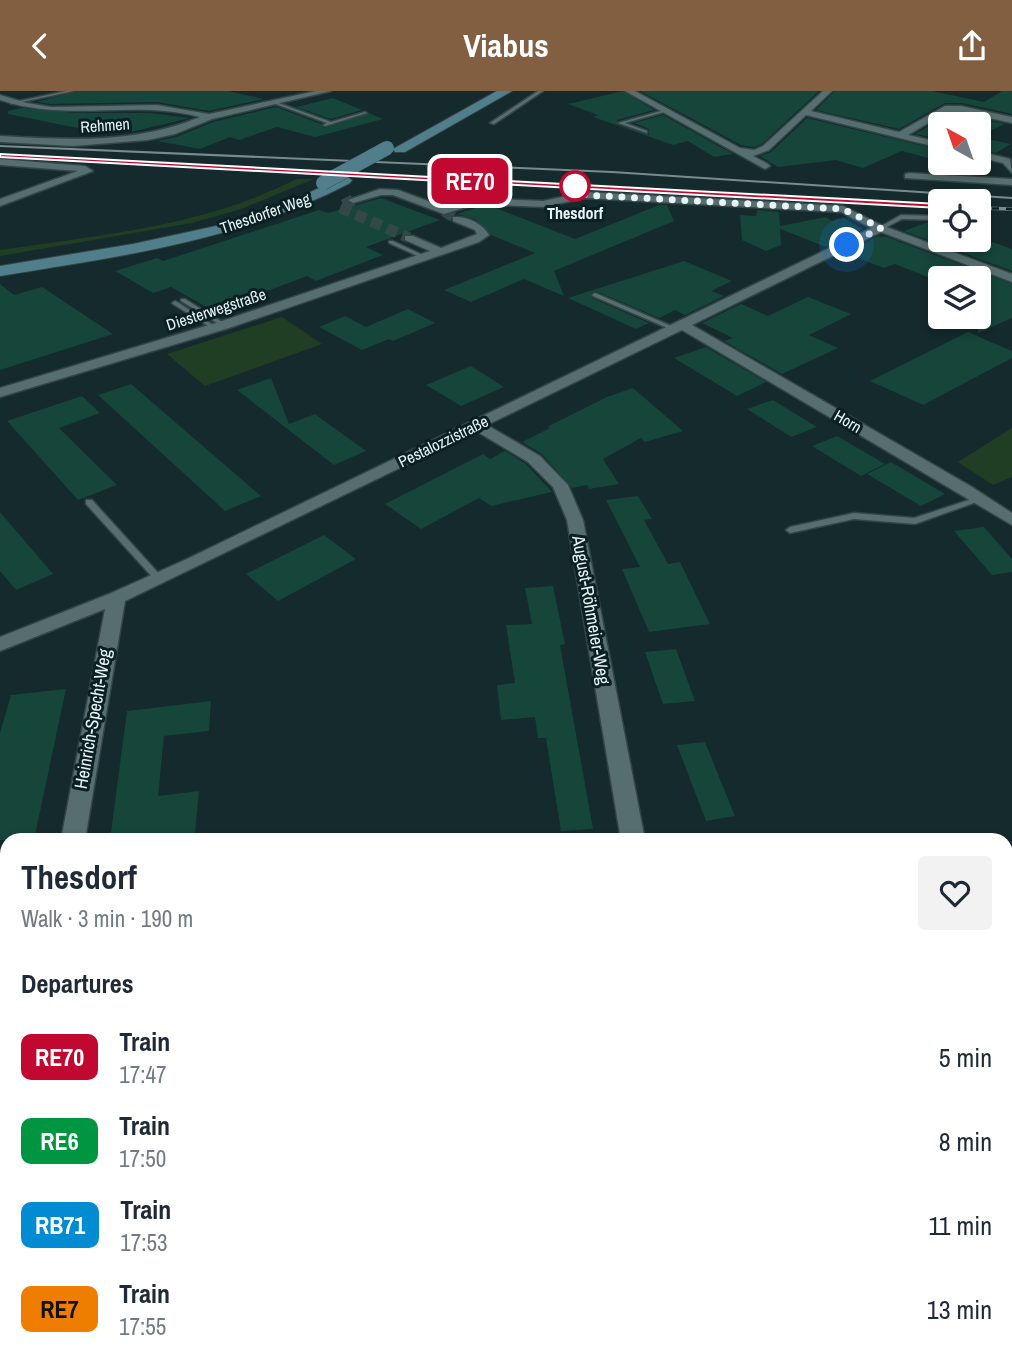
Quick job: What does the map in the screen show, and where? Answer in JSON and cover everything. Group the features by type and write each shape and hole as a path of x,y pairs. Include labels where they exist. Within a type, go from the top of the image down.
{"street":[{"name":"Rehmen","path":"0,139 73,143 120,141 172,132 209,117 327,91"},
{"name":"Thesdorfer Weg","path":"0,271 210,232 287,209 489,91"},
{"name":"Thesdorfer Weg","path":"394,148 506,91"},
{"path":"629,91 765,166"},
{"path":"739,151 761,150 828,91"},
{"path":"895,91 905,91"},
{"name":"Rehmen","path":"0,97 12,103 51,109 164,106 191,110 209,117"},
{"path":"901,135 945,109 961,109 1012,120"},
{"path":"803,112 928,142"},
{"path":"991,157 1007,161 1012,170"},
{"path":"0,162 81,166 88,171 0,203"},
{"path":"909,176 1012,182"},
{"name":"Thesdorfer Weg","path":"0,263 206,226 273,206 330,184"},
{"path":"353,200 380,192 394,192 444,211 476,201 543,204 585,195 843,209 881,228 1012,278"},
{"name":"Diesterwegstraße","path":"0,393 220,327 421,259 483,235 479,228 457,219"},
{"name":"Pestalozzistraße","path":"0,643 116,598 881,228"},
{"path":"409,238 441,252"},
{"name":"Horn","path":"678,327 981,499 1012,520"},
{"name":"August-Röhmeier-Weg","path":"476,425 534,459 560,485 575,520 632,833"},
{"name":"Heinrich-Specht-Weg","path":"74,833 116,598"}],"lane":[{"path":"12,103 72,91"},
{"path":"492,123 541,91"},
{"path":"274,102 331,125 365,113"},
{"path":"645,132 620,123 666,111"},
{"path":"881,228 901,217 928,218"},
{"path":"387,244 421,259"},
{"path":"595,295 678,327"},
{"path":"183,300 220,327"},
{"path":"175,303 220,327"},
{"path":"790,530 853,516 901,521 923,519 981,499"},
{"path":"89,502 158,578"}],"green space":[{"path":"296,179 314,179 241,209 192,223 0,256 0,250 151,227 189,218 262,195"},
{"path":"282,317 322,344 205,386 167,354"},
{"path":"1012,428 1012,477 993,485 958,462"}],"building":[{"path":"77,91 228,91 264,99 209,111 157,102 36,102"},
{"path":"623,91 654,110 617,120 617,125 649,135 649,129 634,123 663,115 733,154 714,157 688,141 673,145 593,117 598,115 568,104"},
{"path":"640,91 819,91 762,144 754,147 741,145"},
{"path":"835,91 932,91 984,102 1002,91 1012,91 1012,114 962,103 945,103 899,129 816,110"},
{"path":"333,98 362,110 331,119 296,107"},
{"path":"276,107 321,124 324,128 369,113 383,119 315,137 277,127 239,140 230,137 200,149 157,141 176,137 213,122"},
{"path":"22,108 76,113 150,113 190,118 127,133 108,129 97,132 8,114 8,111"},
{"path":"807,118 928,147 928,158 902,151 863,168 836,160 778,167 760,156 771,152"},
{"path":"991,121 1005,124 991,130"},
{"path":"928,127 928,137 915,134"},
{"path":"991,140 1011,144 996,153 991,152"},
{"path":"381,198 440,220 366,247 383,255 316,281 307,276 267,291 262,288 208,308 171,287 153,293 115,271 157,258 163,261 319,210 328,213"},
{"path":"659,205 667,205 674,221 554,271 564,296 524,279 471,302 444,290 535,253 491,235 475,219 457,214 478,207 493,207 575,239"},
{"path":"757,210 779,212 780,226 826,217 832,221 844,218 863,229 826,247 780,229 781,245 766,251 742,240 740,215 756,216"},
{"path":"928,222 928,240 904,231"},
{"path":"878,236 964,266 928,266 928,277 895,264 884,268 844,253"},
{"path":"991,242 1012,249 1012,271 961,252 991,252"},
{"path":"684,261 732,281 711,291 724,296 685,315 675,310 659,318 596,291 591,293 592,298 649,323 636,329 568,298"},
{"path":"991,276 1012,284 1012,318 991,327"},
{"path":"0,284 14,295 42,287 113,334 0,370"},
{"path":"808,297 851,314 809,335 838,348 782,374 724,341 733,338 702,323 741,304 768,316"},
{"path":"408,309 435,323 393,341 389,339 362,350 319,327 345,316 366,327"},
{"path":"968,332 1012,351 1012,358 923,405 870,381"},
{"path":"706,347 766,382 737,396 674,358"},
{"path":"471,366 504,387 461,406 426,385"},
{"path":"271,378 289,424 315,414 366,451 334,465 237,390"},
{"path":"131,384 261,496 225,511 98,395"},
{"path":"633,388 683,431 645,442 641,438 603,459 619,484 589,489 587,485 572,488 542,454 522,442 607,397"},
{"path":"82,396 100,413 59,428 117,485 78,500 7,421"},
{"path":"773,400 817,427 791,437 747,409"},
{"path":"837,436 885,464 861,476 812,446"},
{"path":"505,451 526,464 552,492 491,506 479,498 421,529 385,504 483,454 490,459"},
{"path":"891,462 945,494 921,506 867,474"},
{"path":"638,496 652,519 644,520 668,564 680,562 710,624 649,632 622,569 640,567 606,500"},
{"path":"0,512 53,574 16,590 0,571"},
{"path":"984,527 1012,559 1012,572 992,575 954,531"},
{"path":"324,535 356,559 278,601 246,574"},
{"path":"553,586 565,644 560,645 593,829 561,831 546,738 538,738 535,717 501,720 497,685 515,683 506,625 532,624 525,588"},
{"path":"676,649 695,701 663,704 645,652"},
{"path":"66,689 35,833 0,833 0,733 11,695"},
{"path":"211,701 209,731 164,736 158,796 199,791 195,833 111,833 127,711"},
{"path":"705,742 735,816 706,821 677,745"}],"tunnel":[{"path":"353,200 339,207 409,238"},
{"path":"444,211 457,219"}],"tram line":[{"path":"0,146 612,172 1012,198"}],"railway":[{"path":"0,156 928,205"},
{"path":"991,208 1012,209"}],"train":[{"name":"RE70","path":"0,156 928,205"}],"place":[{"name":"Thesdorf","path":"575,186"}],"route":[{"path":"575,186 585,195 843,209 881,228 847,245"}]}
